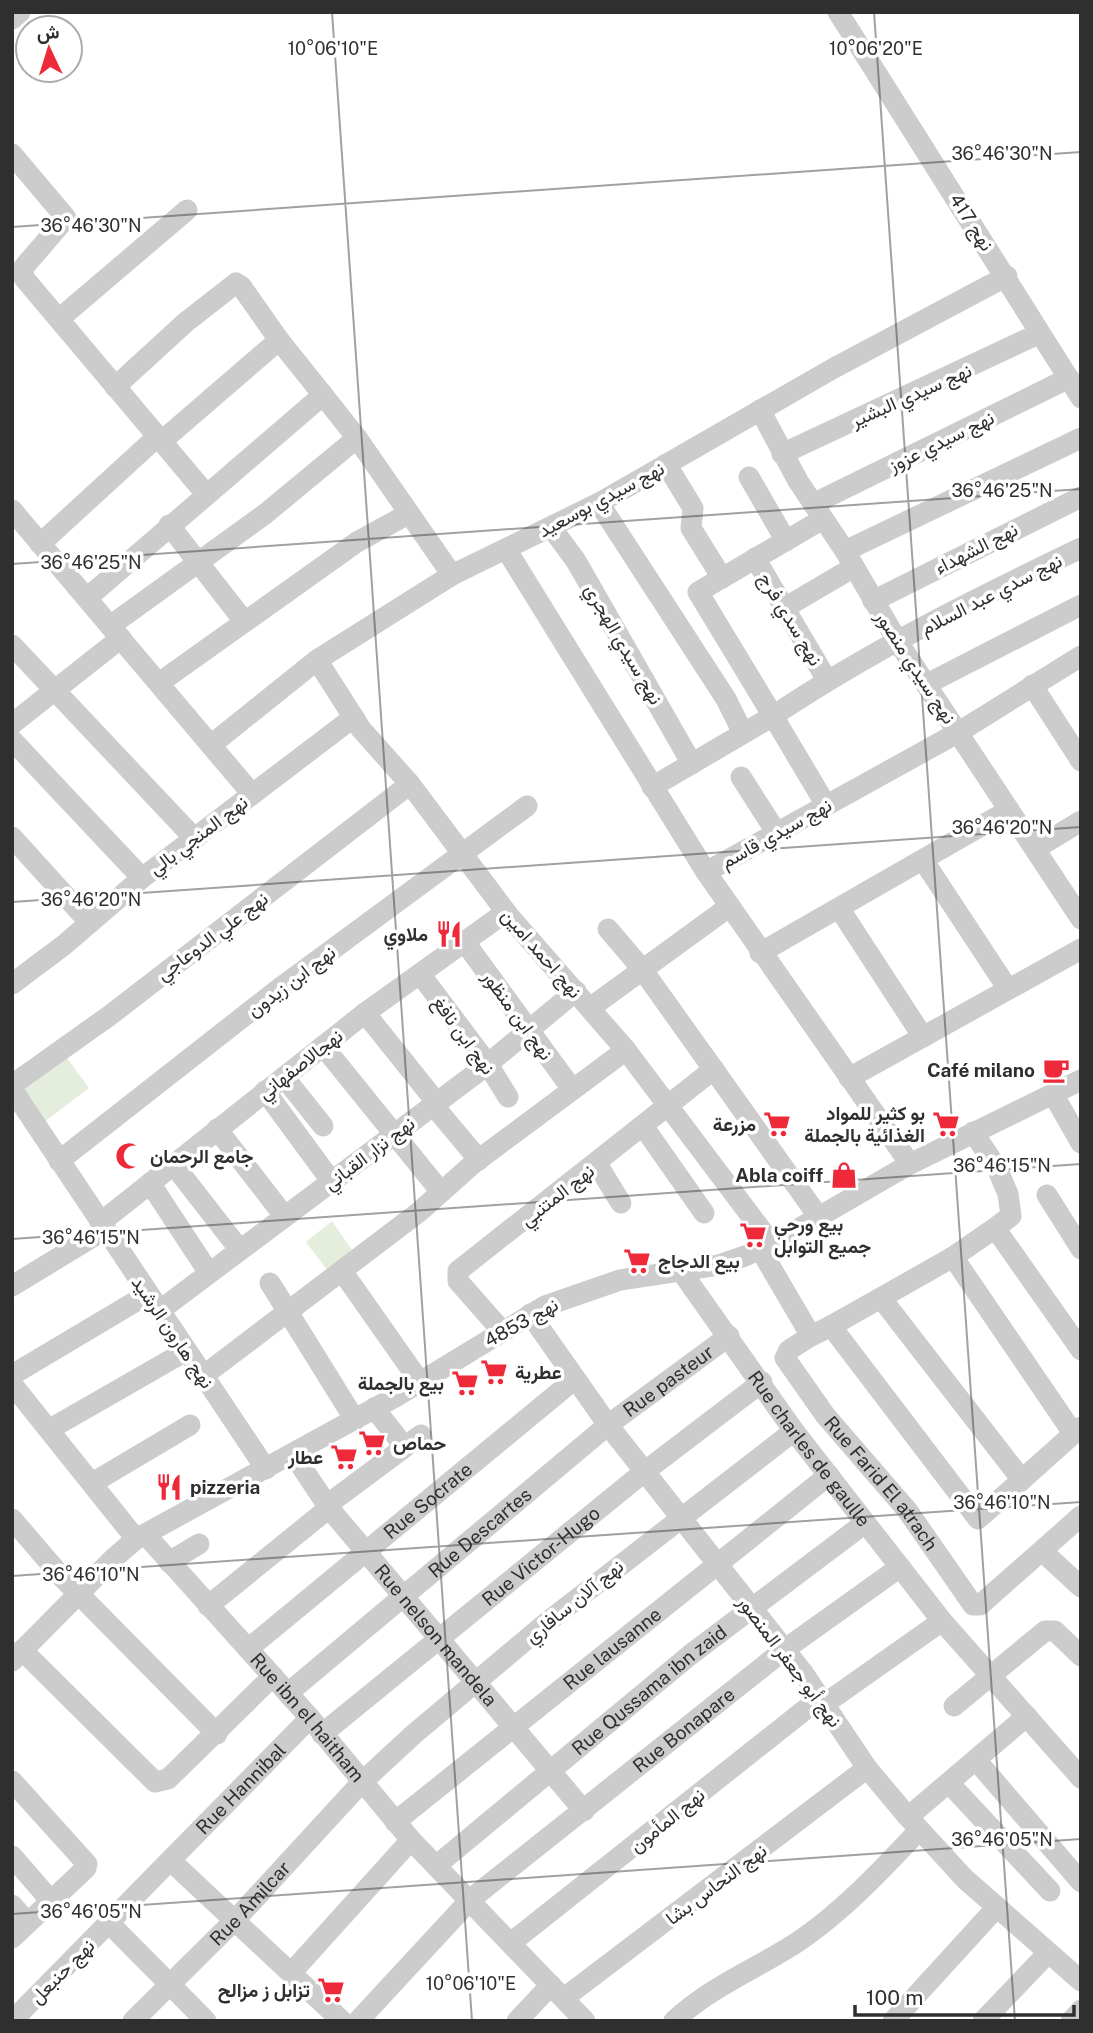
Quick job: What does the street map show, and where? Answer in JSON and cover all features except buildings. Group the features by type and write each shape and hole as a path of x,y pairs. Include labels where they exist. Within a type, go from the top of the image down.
{"street":[{"path":"12,19 20,12"},
{"name":"نهج 417","path":"838,12 1007,276 1038,334 1081,398"},
{"path":"13,158 65,215 65,220 23,271 24,278 206,494"},
{"path":"59,318 187,210"},
{"name":"نهج سيدي بوسعيد","path":"211,745 317,660 452,575 599,503 760,410 1007,276"},
{"path":"115,387 186,322 236,283 357,438 452,575"},
{"name":"نهج سيدي البشير","path":"782,454 1038,334"},
{"path":"40,544 279,340"},
{"name":"نهج سيدي عزوز","path":"773,716 698,592 786,541 818,511 1069,378"},
{"path":"87,598 323,395"},
{"name":"نهج سيدي منصور","path":"760,410 782,454 898,642 1081,919"},
{"path":"12,724 56,692 115,632 197,562 265,513 357,438"},
{"path":"786,607 849,559 1081,438"},
{"path":"666,464 693,508 691,528 722,578"},
{"path":"749,477 786,541"},
{"name":"نهج الشهداء","path":"873,601 1081,497"},
{"path":"599,503 726,699 743,733"},
{"path":"159,683 357,542 408,514"},
{"path":"15,518 87,598 252,794"},
{"path":"169,525 244,621"},
{"name":"نهج سيدي الهجري","path":"551,527 576,561 692,764"},
{"name":"نهج سدي عبد السلام","path":"652,787 773,716 827,680 971,602 1081,548"},
{"path":"506,549 706,872"},
{"name":"نهج سدي فرج","path":"755,558 827,680"},
{"path":"927,684 1081,605"},
{"path":"12,645 195,839"},
{"name":"نهج سيدي قاسم","path":"910,1164 760,953 706,872 959,732 1081,656"},
{"name":"نهج احمد امين","path":"317,660 354,718 410,784 506,912 626,1050 669,1106 766,1246"},
{"path":"1032,685 1081,761"},
{"path":"773,716 825,805"},
{"name":"نهج المنجي بالي","path":"12,984 142,878 354,718"},
{"path":"12,740 142,878"},
{"path":"741,776 776,832"},
{"name":"نهج علي الدوعاجي","path":"12,1087 410,784"},
{"name":"نهج ابن زيدون","path":"59,1161 462,851 527,806"},
{"path":"760,953 1009,810"},
{"path":"1035,849 1081,821"},
{"path":"12,837 90,923"},
{"path":"923,860 1008,989"},
{"path":"590,1008 730,906"},
{"path":"839,908 923,1037"},
{"name":"نهجالاصفهاني","path":"12,1286 102,1226 173,1164 365,1013 506,912"},
{"path":"608,929 642,969 818,1216"},
{"name":"نهج ابن منظور","path":"464,941 572,1089"},
{"path":"849,1079 1081,949"},
{"name":"نهج ابن نافغ","path":"420,974 487,1063 508,1097"},
{"name":"نهج نزار القباني","path":"12,1375 209,1273 435,1104 576,991"},
{"path":"365,1013 479,1160"},
{"path":"323,1046 442,1192"},
{"path":"202,1376 342,1270 479,1160 626,1050"},
{"name":"نهج المتنبي","path":"502,1331 458,1281 458,1271 597,1164 714,1069"},
{"path":"284,1077 323,1126"},
{"name":"نهج 4853","path":"16,1653 140,1537 355,1420 530,1314 580,1291 620,1280 731,1261 766,1246 910,1164 1081,1080"},
{"name":"نهج هارون الرشيد","path":"12,1087 153,1303 266,1469"},
{"path":"265,1091 332,1182"},
{"path":"1053,1094 1081,1143"},
{"path":"643,1126 704,1213"},
{"path":"218,1129 285,1217"},
{"path":"766,1246 811,1336 831,1326 953,1258 1011,1216 1008,1194 997,1168 974,1132"},
{"path":"173,1164 240,1251"},
{"path":"597,1164 621,1203"},
{"path":"150,1183 209,1273"},
{"path":"1048,1195 1081,1249"},
{"path":"995,1228 1081,1350"},
{"path":"831,1326 978,1519 1077,1430 953,1258"},
{"path":"342,1270 420,1382"},
{"name":"Rue charles de gaulle","path":"681,1271 762,1382 794,1431 942,1621 1081,1778"},
{"path":"270,1283 355,1420"},
{"path":"881,1298 1022,1480"},
{"name":"نهج أبو جعفر المنصور","path":"530,1314 608,1425 784,1650 867,1768 913,1824 997,1907 1081,1981"},
{"name":"Rue pasteur","path":"608,1425 729,1336"},
{"name":"Rue Farid El atrach","path":"811,1336 789,1350 785,1358 825,1415 907,1510 973,1605 980,1605 1081,1516"},
{"path":"50,1429 186,1351"},
{"name":"Rue Socrate","path":"248,1648 575,1379"},
{"name":"Rue Victor-Hugo","path":"316,1726 439,1639 644,1472 762,1382"},
{"name":"Rue ibn el haitham","path":"12,1384 140,1537 169,1562 248,1648 411,1840 471,1899 585,2021"},
{"path":"208,1606 328,1506 413,1441 374,1408"},
{"path":"94,1482 190,1425"},
{"name":"Rue Descartes","path":"288,1693 608,1425"},
{"name":"نهج آلان سافاري","path":"362,1782 475,1683 679,1518 794,1431"},
{"name":"Rue nelson mandela","path":"293,1454 328,1506 584,1811"},
{"name":"Rue lausanne","path":"395,1822 829,1475"},
{"path":"12,1519 78,1593 172,1673 217,1734"},
{"name":"Rue Qussama ibn zaid","path":"437,1865 751,1608 865,1523"},
{"path":"169,1562 199,1544"},
{"path":"1042,1551 1081,1587"},
{"name":"Rue Bonapare","path":"358,2021 471,1899 784,1650 900,1567"},
{"name":"نهج المأمون","path":"512,1942 822,1701 942,1621"},
{"path":"954,1706 1051,1630 1081,1656"},
{"path":"16,1653 155,1782 168,1779 217,1734 273,1676"},
{"path":"674,2021 718,1987 796,1943 835,1914 949,1783 1027,1716"},
{"name":"Rue Hannibal","path":"171,1861 316,1726"},
{"path":"976,1760 1081,1882"},
{"name":"نهج النحاس بشا","path":"517,2021 867,1768"},
{"path":"12,1781 87,1864 12,1938"},
{"name":"Rue Amilcar","path":"133,2021 236,1919 362,1782"},
{"path":"949,1783 1050,1891"},
{"path":"292,1972 411,1840"},
{"path":"12,1856 51,1901"},
{"path":"171,1861 342,2021"},
{"name":"نهج حنبعل","path":"12,2021 171,1861"},
{"path":"12,1905 28,1923"},
{"path":"893,2021 997,1907"},
{"path":"109,1923 206,2021"},
{"path":"983,2021 1048,1953"},
{"path":"1071,2021 1081,2010"}],"green space":[{"path":"66,1057 89,1088 44,1122 19,1091"},
{"path":"332,1221 352,1250 328,1271 306,1242"}],"place":[{"name":"ملاوي","path":"449,934"},
{"name":"Café milano","path":"1056,1070"},
{"name":"مزرعة","path":"777,1124"},
{"name":"بو كثير للمواد الغذائية بالجملة","path":"946,1124"},
{"name":"جامع الرحمان","path":"129,1156"},
{"name":"Abla coiff","path":"844,1175"},
{"name":"بيع ورحي جميع التوابل","path":"753,1235"},
{"name":"بيع الدجاج","path":"637,1261"},
{"name":"عطرية","path":"494,1372"},
{"name":"بيع بالجملة","path":"465,1383"},
{"name":"حماص","path":"372,1443"},
{"name":"عطار","path":"344,1457"},
{"name":"pizzeria","path":"169,1487"},
{"name":"تزابل ز مزالح","path":"331,1990"}]}
